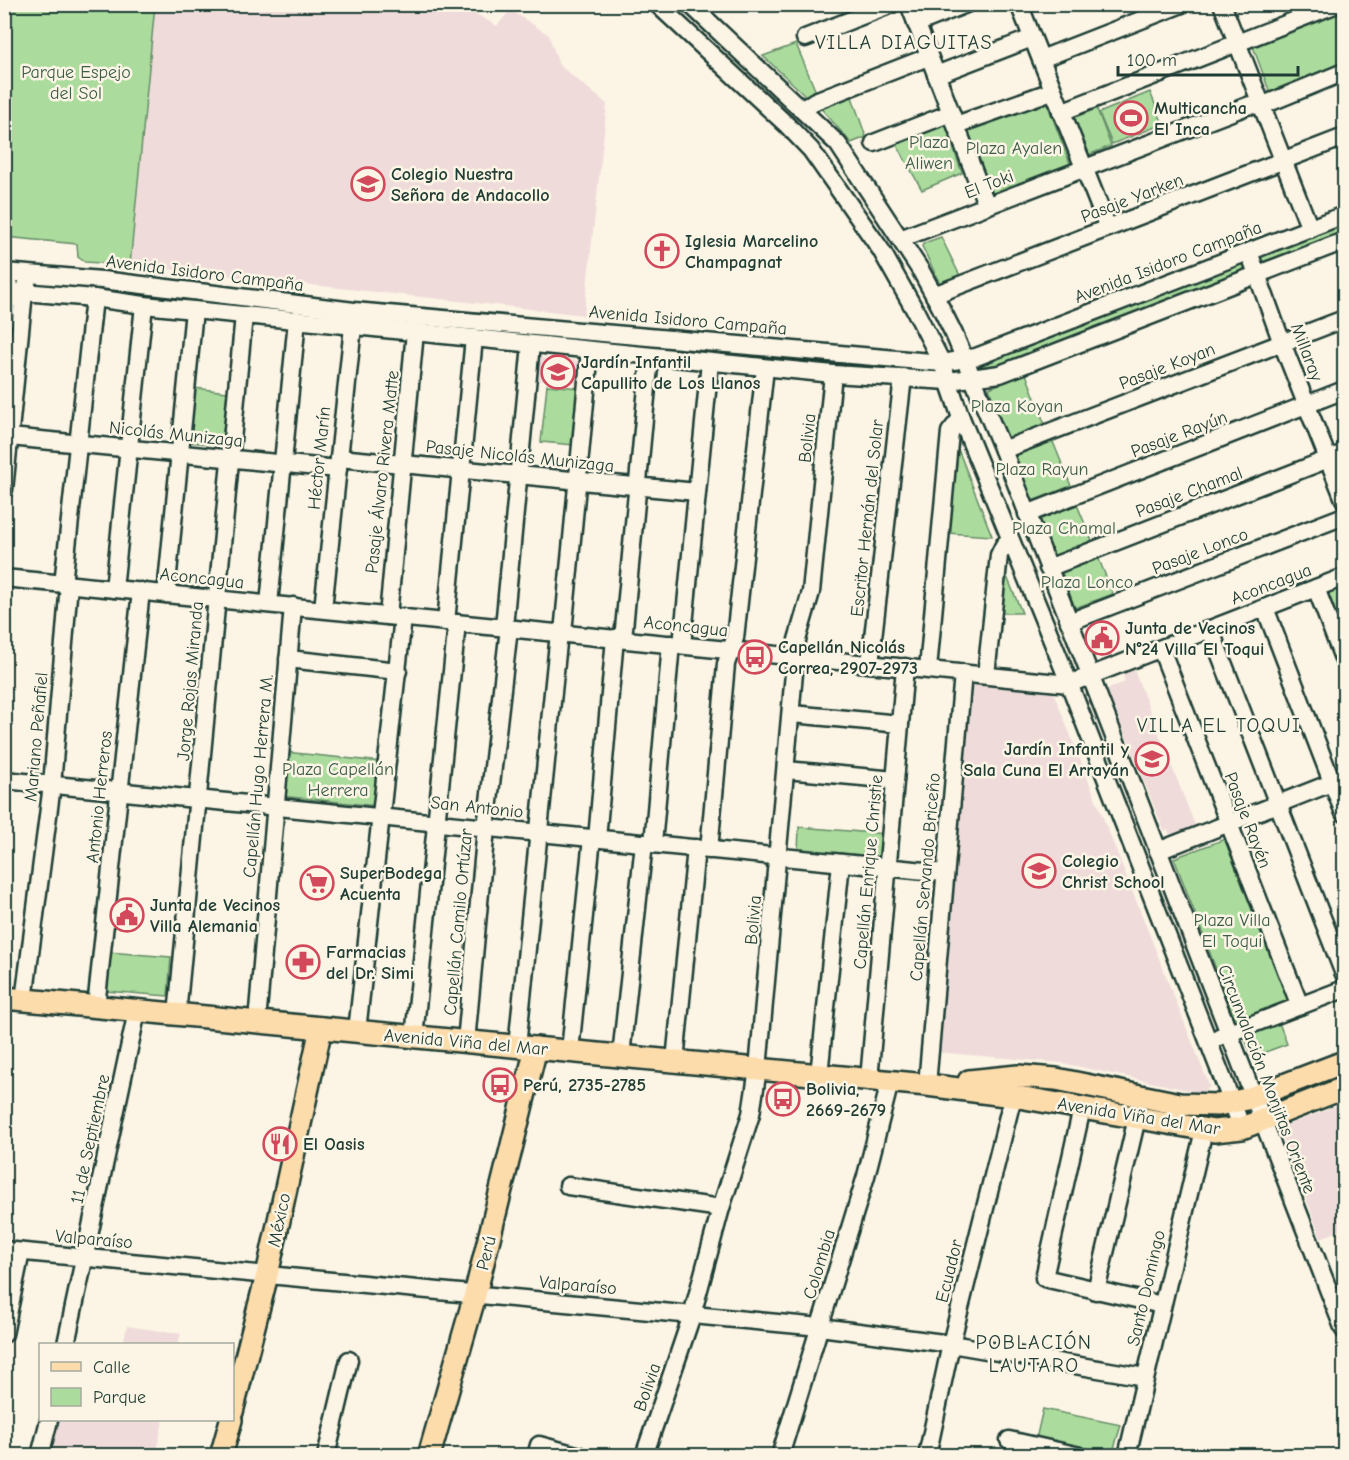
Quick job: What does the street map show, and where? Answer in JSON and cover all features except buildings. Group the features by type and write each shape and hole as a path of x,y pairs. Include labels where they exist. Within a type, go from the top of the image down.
{"main road":[{"name":"Avenida Viña del Mar","path":"14,999 880,1081 927,1085 1011,1087 1082,1108 1204,1130 1223,1131 1242,1128 1344,1088"},
{"name":"México","path":"234,1404 267,1275 321,1028"},
{"name":"Perú","path":"429,1455 476,1295 527,1047"},
{"name":"Avenida Viña del Mar","path":"1011,1087 1018,1076 1056,1079 1190,1105 1232,1103 1344,1062"},
{"path":"222,1455 230,1421"}],"street":[{"path":"657,4 811,150 881,250 901,283 942,363 961,418 1069,684 1242,1128"},
{"name":"Circunvalación Monjitas Oriente","path":"690,4 838,144 900,239 934,295 954,334 1003,450 1344,1330"},
{"path":"805,38 892,4"},
{"path":"909,4 987,206"},
{"path":"916,24 966,4"},
{"path":"1041,59 1182,4"},
{"path":"1222,4 1310,229"},
{"path":"1061,112 1337,4"},
{"path":"1023,6 1032,38 1052,91 1108,228"},
{"path":"936,75 1032,38"},
{"path":"803,109 815,101 928,57"},
{"name":"El Toki","path":"900,239 1250,105 1261,106 1344,72"},
{"path":"874,143 1052,91"},
{"name":"Pasaje Yarken","path":"934,295 1344,137"},
{"name":"Avenida Isidoro Campaña","path":"12,295 94,298 297,321 354,318 942,363 965,360 1344,215"},
{"name":"Avenida Isidoro Campaña","path":"8,272 102,280 354,318 416,332 765,368 949,381 1000,374 1344,242"},
{"name":"Millaray","path":"1249,252 1307,405 1337,456 1344,499"},
{"path":"4,490 10,437 12,295 8,272"},
{"path":"4,322 12,295 30,274"},
{"name":"Mariano Peñafiel","path":"14,999 52,785 66,584 94,298"},
{"path":"114,589 144,305"},
{"path":"166,594 194,310"},
{"name":"Jorge Rojas Miranda","path":"177,1014 244,315"},
{"name":"Héctor Marín","path":"323,609 354,318"},
{"name":"Pasaje Koyan","path":"1003,450 1344,319"},
{"path":"268,604 297,321"},
{"name":"Pasaje Álvaro Rivera Matte","path":"357,1031 398,671 396,617 403,464 416,332"},
{"path":"414,1037 436,823 452,622 461,469 474,338"},
{"name":"Capellán Camilo Ortúzar","path":"466,1042 531,344"},
{"path":"527,1047 540,833 590,350"},
{"path":"570,1051 638,486 650,356"},
{"path":"621,1056 697,492 710,362"},
{"path":"675,1061 726,664 735,638 765,368"},
{"name":"Bolivia","path":"644,1455 692,1315 751,1114 758,1069 797,640 811,592 834,374"},
{"name":"Escritor Hernán del Solar","path":"870,664 903,377"},
{"name":"Pasaje Rayún","path":"1027,514 1344,390"},
{"path":"928,669 950,432 961,418"},
{"name":"Nicolás Munizaga","path":"10,437 283,464 339,463"},
{"name":"Pasaje Chamal","path":"1048,568 1337,456"},
{"name":"Pasaje Nicolás Munizaga","path":"339,463 403,464 697,492"},
{"name":"Pasaje Lonco","path":"1069,622 1344,516"},
{"path":"987,675 999,555 1004,545 1010,540"},
{"name":"Aconcagua","path":"4,578 1069,684 1344,577"},
{"path":"1316,588 1344,661"},
{"name":"Antonio Herreros","path":"96,1007 141,591"},
{"name":"Capellán Hugo Herrera M.","path":"256,1022 293,606"},
{"path":"1265,608 1339,780 1344,813"},
{"path":"1210,629 1344,974"},
{"name":"Pasaje Rayén","path":"1161,649 1300,1006"},
{"path":"288,659 398,671"},
{"name":"Capellán Enrique Christie","path":"880,1081 889,867 905,667"},
{"name":"Capellán Servando Briceño","path":"927,1085 963,673"},
{"path":"792,714 900,724"},
{"path":"786,770 895,780"},
{"name":"San Antonio","path":"4,780 945,873"},
{"path":"1158,850 1339,780"},
{"path":"819,1075 841,863"},
{"path":"1208,1041 1344,988"},
{"name":"11 de Septiembre","path":"66,1343 137,1011"},
{"name":"Colombia","path":"780,1455 866,1176 880,1081"},
{"name":"Ecuador","path":"927,1455 1011,1087"},
{"path":"1082,1108 1044,1278 1162,1305"},
{"path":"1096,1291 1137,1118"},
{"name":"Santo Domingo","path":"1126,1455 1204,1130"},
{"path":"568,1186 722,1208"},
{"path":"4,1334 13,1251"},
{"name":"Valparaíso","path":"13,1251 820,1327 951,1344 1145,1377"},
{"path":"326,1455 349,1360"},
{"path":"40,1455 48,1421"},
{"path":"1008,1443 1080,1455"},
{"path":"536,1455 539,1445 580,1455"}],"shaded area":[{"name":"Colegio Nuestra Señora de Andacollo","path":"155,5 460,5 497,26 510,10 549,35 559,65 607,104 584,315 130,265"},
{"name":"Jardín Infantil Capullito de Los Llanos","path":"540,358 581,361 581,384 534,380 535,361"},
{"name":"Jardín Infantil y Sala Cuna El Arrayán","path":"1134,670 1197,830 1172,840 1168,830 1164,831 1107,689 1125,682 1123,674"},
{"name":"Colegio Christ School","path":"972,682 1053,691 1210,1087 1202,1093 1061,1063 935,1052"},
{"path":"1344,1103 1344,1229 1321,1238 1279,1128"},
{"path":"127,1326 181,1334 178,1343 123,1343"},
{"path":"58,1421 163,1421 156,1456 91,1455 52,1448"}],"green space":[{"name":"Parque Espejo del Sol","path":"4,5 155,5 130,265 85,262 78,257 77,244 5,237"},
{"path":"1344,7 1344,64 1270,93 1252,44"},
{"path":"796,44 816,92 806,96 763,56"},
{"name":"Multicancha El Inca","path":"1150,92 1163,124 1112,144 1099,113"},
{"path":"851,94 866,137 851,143 819,106"},
{"name":"Plaza Ayalen","path":"1045,98 1071,166 993,196 967,127"},
{"path":"1095,104 1111,146 1088,155 1072,113"},
{"name":"Plaza Aliwen","path":"944,121 962,173 922,190 894,140"},
{"path":"1344,220 1344,231 1267,261 1262,262 1258,258 1259,253"},
{"path":"941,237 962,280 941,286 922,246 924,243"},
{"path":"1240,260 1245,267 1241,274 985,370 977,369 977,363"},
{"name":"Plaza Koyan","path":"1026,374 1045,425 1007,439 989,388"},
{"path":"547,385 579,388 574,445 541,442"},
{"path":"194,388 227,392 222,445 189,442"},
{"name":"Plaza Rayun","path":"1051,437 1071,486 1032,501 1012,452"},
{"path":"956,444 992,536 947,533"},
{"name":"Plaza Chamal","path":"1075,500 1093,543 1053,559 1037,516"},
{"name":"Plaza Lonco","path":"1098,557 1113,594 1075,608 1061,570"},
{"path":"1003,567 1022,613 999,613"},
{"path":"1344,585 1344,646 1324,593"},
{"name":"Plaza Capellán Herrera","path":"285,752 382,762 377,806 280,796"},
{"path":"799,827 886,834 884,858 798,852"},
{"name":"Plaza Villa El Toqui","path":"1228,838 1290,1002 1236,1022 1174,858"},
{"path":"108,952 171,957 168,996 105,991"},
{"path":"1278,1020 1287,1044 1252,1057 1243,1033"},
{"path":"1043,1409 1121,1425 1112,1455 1094,1455 1036,1439"}],"place":[{"name":"Multicancha El Inca","path":"1131,118"},
{"name":"Colegio Nuestra Señora de Andacollo","path":"368,184"},
{"name":"Iglesia Marcelino Champagnat","path":"662,251"},
{"name":"Jardín Infantil Capullito de Los Llanos","path":"558,372"},
{"name":"Junta de Vecinos N°24 Villa El Toqui","path":"1102,638"},
{"name":"Capellán Nicolás Correa, 2907-2973","path":"755,657"},
{"name":"Jardín Infantil y Sala Cuna El Arrayán","path":"1152,759"},
{"name":"Colegio Christ School","path":"1039,871"},
{"name":"SuperBodega Acuenta","path":"317,883"},
{"name":"Junta de Vecinos Villa Alemania","path":"127,915"},
{"name":"Farmacias del Dr. Simi","path":"303,962"},
{"name":"Perú, 2735-2785","path":"500,1085"},
{"name":"Bolivia, 2669-2679","path":"783,1099"},
{"name":"El Oasis","path":"280,1144"}],"district":[{"name":"VILLA DIAGUITAS","path":"904,42"},
{"name":"VILLA EL TOQUI","path":"1219,725"},
{"name":"POBLACIÓN LAUTARO","path":"1034,1354"}]}
